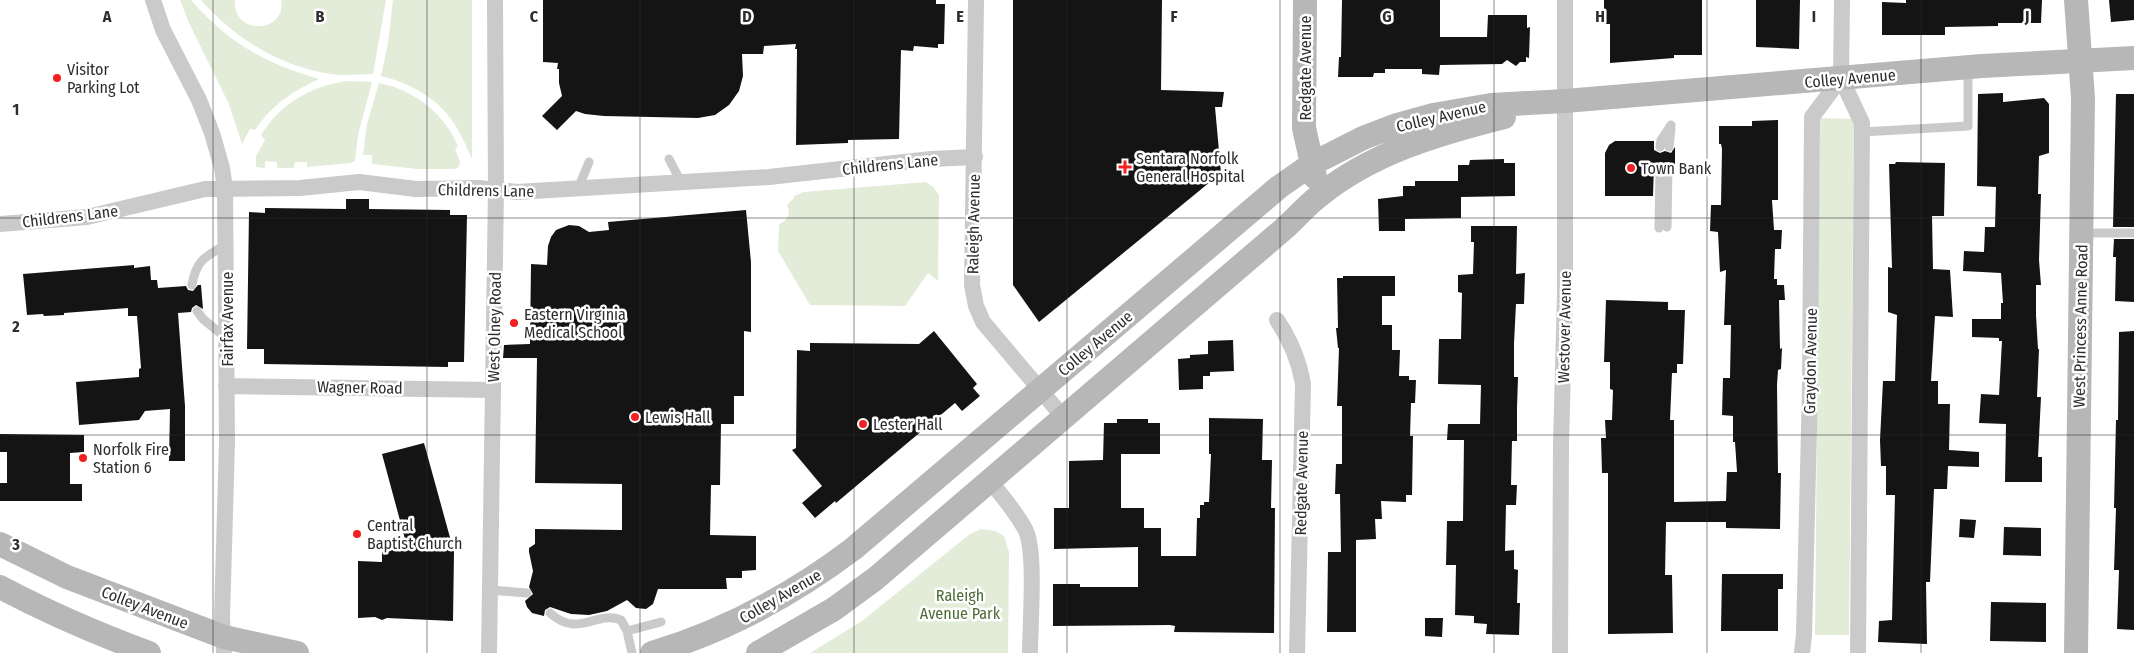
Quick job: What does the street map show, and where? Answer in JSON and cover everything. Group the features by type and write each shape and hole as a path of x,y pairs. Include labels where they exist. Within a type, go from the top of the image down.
{"main road":[{"name":"Redgate Avenue","path":"1305,0 1304,128 1320,195"},
{"name":"West Princess Anne Road","path":"2076,0 2083,98 2076,653"},
{"name":"Colley Avenue","path":"652,653 685,644 731,624 776,602 820,574 853,549 1279,187 1312,164 1364,138 1398,125 1433,115 1491,105 1565,101 1968,68 2134,58"},
{"name":"Colley Avenue","path":"758,653 834,609 875,579 1286,227 1320,195 1349,175 1394,152 1442,134 1565,101"},
{"name":"Colley Avenue","path":"0,544 67,577 224,645 297,653"},
{"path":"0,587 44,611 149,653"}],"street":[{"name":"Fairfax Avenue","path":"153,0 163,30 199,100 212,133 222,168 225,188 227,339 222,617 224,645"},
{"name":"West Olney Road","path":"489,653 496,190 495,0"},
{"name":"Raleigh Avenue","path":"976,0 972,285 976,306 983,322 1064,418"},
{"name":"Westover Avenue","path":"1560,653 1561,444 1565,293 1565,0"},
{"path":"1842,0 1841,78 1862,124 1858,653"},
{"name":"Graydon Avenue","path":"1802,653 1810,388 1812,117 1841,78"},
{"name":"Childrens Lane","path":"0,224 87,217 194,191 225,188 300,188 359,182 416,189 479,188 517,192 769,177 931,159 975,157"},
{"name":"Redgate Avenue","path":"1277,320 1289,338 1300,362 1303,384 1297,653"},
{"name":"Wagner Road","path":"226,386 493,390"},
{"path":"990,481 1018,517 1026,533 1031,550 1030,653"}],"lane":[{"path":"1862,132 1968,126 1968,68"},
{"path":"1665,147 1671,125"},
{"path":"669,159 681,182"},
{"path":"578,189 589,162"},
{"path":"1663,228 1664,168"},
{"path":"2081,233 2134,233"},
{"path":"192,285 194,270 200,263 227,244"},
{"path":"197,311 202,320 227,339"},
{"path":"490,590 527,593"},
{"path":"550,613 562,622 574,625 614,618 620,620 627,630 632,653"},
{"path":"627,630 661,622"}],"green space":[{"path":"180,0 191,0 219,28 249,50 282,66 319,79 283,100 255,130 250,129 242,144 229,104 189,23"},
{"path":"201,0 235,0 236,12 242,20 250,25 259,26 268,24 276,19 281,11 281,0 386,0 373,74 331,74 294,65 277,58 228,27"},
{"path":"393,0 472,0 472,159 457,128 443,109 414,88 381,76 388,43"},
{"path":"348,81 372,82 358,135 355,161 307,167 307,162 295,162 294,168 277,168 277,162 265,161 265,168 256,167 256,156 265,140 261,135 278,114 288,105 309,92 334,83"},
{"path":"379,83 392,86 416,97 436,113 445,123 458,146 455,149 460,162 459,167 454,169 418,169 372,164 372,155 363,155 367,124"},
{"path":"1820,118 1854,119 1849,635 1815,635"},
{"path":"926,182 939,195 938,281 928,273 905,306 810,305 778,251 779,224 785,221 788,216 787,205 794,196 804,192"},
{"name":"Raleigh Avenue Park","path":"981,529 995,531 1004,536 1009,552 1008,653 810,653 862,621 970,534"}],"building":[{"path":"543,0 936,0 936,4 945,4 944,44 938,44 938,48 914,46 913,51 901,50 899,139 848,140 848,143 796,145 796,44 764,46 763,54 742,54 743,76 739,91 729,105 715,115 698,118 604,116 576,111 557,130 542,116 562,96 559,83 559,69 557,69 558,63 543,62"},
{"path":"1013,0 1162,0 1161,90 1224,92 1222,107 1215,107 1221,173 1039,322 1013,285"},
{"path":"1342,0 1440,0 1440,37 1487,37 1488,15 1527,15 1527,28 1530,27 1529,58 1526,57 1526,62 1520,62 1516,66 1507,60 1502,64 1440,65 1439,75 1422,74 1422,69 1385,69 1385,73 1374,73 1373,77 1338,77 1339,57 1341,57"},
{"path":"1604,0 1702,0 1702,55 1674,55 1674,58 1610,63 1610,24 1604,24"},
{"path":"1756,0 1800,0 1799,49 1756,47"},
{"path":"1906,0 2042,0 2041,23 1998,23 1998,26 1945,27 1945,35 1882,35 1882,2 1906,3"},
{"path":"2109,0 2134,0 2134,20 2111,22"},
{"path":"2003,93 2003,102 2044,98 2049,104 2049,153 2039,156 2038,194 2041,194 2039,260 2041,285 2036,285 2039,349 2037,397 2041,397 2038,457 2042,457 2042,482 2005,482 2006,424 1979,423 1981,394 1999,395 2002,341 1999,341 1999,338 1972,337 1972,319 2001,319 2001,303 2003,303 2001,273 1963,271 1964,251 1984,252 1985,227 1995,227 1996,187 1977,186 1978,94"},
{"path":"2116,94 2134,94 2134,227 2113,227"},
{"path":"1778,120 1778,200 1772,200 1774,230 1782,230 1781,249 1775,249 1774,279 1777,279 1777,285 1784,285 1785,300 1779,300 1780,349 1782,348 1781,369 1778,370 1777,385 1778,473 1781,473 1780,529 1726,528 1726,522 1666,522 1665,575 1672,575 1673,633 1608,634 1608,473 1602,473 1601,438 1606,438 1605,420 1612,420 1613,390 1610,389 1610,362 1604,362 1606,300 1668,302 1668,310 1685,310 1683,364 1677,364 1677,373 1672,373 1670,420 1674,420 1674,502 1726,501 1727,472 1737,472 1735,442 1733,442 1733,416 1722,415 1723,378 1730,378 1731,325 1724,325 1726,270 1720,272 1718,232 1710,231 1711,205 1721,205 1722,149 1721,144 1719,144 1719,126 1752,126 1752,121"},
{"name":"Town Bank","path":"1615,141 1654,141 1654,150 1660,153 1665,151 1671,153 1675,147 1675,168 1669,162 1660,162 1654,165 1653,196 1605,196 1605,153 1609,145"},
{"path":"1504,159 1504,163 1515,163 1515,196 1461,197 1461,218 1405,219 1405,231 1379,231 1378,199 1403,196 1403,186 1415,186 1415,181 1458,181 1458,165 1469,165 1470,160"},
{"path":"1896,162 1945,163 1944,216 1932,216 1933,269 1950,270 1953,317 1935,316 1931,381 1938,381 1938,404 1950,404 1949,450 1979,452 1979,467 1948,466 1947,489 1934,489 1930,582 1926,582 1927,644 1878,642 1879,621 1892,620 1895,495 1886,495 1886,466 1881,466 1880,440 1883,381 1895,381 1897,315 1888,312 1888,267 1892,268 1889,164 1895,164"},
{"path":"346,199 369,199 369,209 450,210 450,215 467,215 464,362 448,362 448,367 264,364 264,349 247,349 249,212 265,213 265,208 346,209"},
{"name":"Lewis Hall","path":"746,210 751,262 751,332 744,331 744,396 734,396 734,424 721,424 720,485 711,485 710,535 756,536 756,570 742,571 742,578 726,578 727,589 658,589 653,604 646,609 636,608 627,600 607,611 589,615 571,614 550,607 545,610 544,616 532,613 525,601 533,594 529,587 533,571 529,548 535,544 535,529 622,530 622,484 535,483 537,358 503,358 504,345 530,344 531,264 547,265 548,246 551,237 556,230 569,225 579,226 589,232 609,230 608,222"},
{"path":"1471,226 1517,226 1516,274 1525,273 1524,304 1516,304 1514,343 1514,377 1518,377 1517,441 1512,441 1511,485 1517,485 1516,505 1506,505 1505,551 1514,550 1514,569 1518,570 1517,603 1520,603 1519,635 1486,634 1487,624 1474,623 1474,616 1455,615 1456,565 1446,565 1447,521 1463,521 1464,440 1447,440 1448,424 1480,424 1481,385 1438,384 1439,339 1461,339 1462,293 1458,292 1458,275 1473,274 1474,242 1471,242"},
{"path":"2114,239 2134,239 2134,302 2115,301 2116,257 2113,257"},
{"path":"134,265 134,268 150,266 151,280 157,280 158,288 186,286 188,290 193,291 198,285 201,285 203,309 196,305 192,308 191,312 178,313 185,406 185,461 169,461 170,409 145,411 139,420 79,425 76,382 139,377 139,369 141,368 137,316 128,316 128,308 64,313 64,315 27,315 23,274"},
{"path":"1343,276 1395,276 1395,296 1382,296 1382,325 1392,325 1392,350 1400,350 1399,376 1409,376 1409,380 1416,380 1415,403 1411,403 1410,436 1413,436 1412,495 1406,495 1406,502 1381,501 1382,519 1375,519 1376,539 1356,540 1356,632 1327,632 1328,552 1341,552 1340,494 1335,494 1336,464 1342,464 1342,406 1337,406 1339,348 1336,328 1338,328 1337,278 1343,278"},
{"name":"Lester Hall","path":"934,331 977,384 973,388 980,396 962,411 955,403 836,503 835,501 815,518 802,503 822,486 792,450 796,448 797,350 810,351 810,343 919,344"},
{"path":"2134,331 2134,630 2117,629 2119,570 2114,570 2116,508 2114,508 2119,332"},
{"path":"1233,340 1234,371 1210,372 1210,376 1203,376 1203,389 1179,390 1178,359 1190,358 1190,355 1208,354 1208,341"},
{"path":"1209,418 1263,419 1262,460 1272,460 1271,508 1275,508 1274,633 1174,632 1175,626 1170,625 1053,626 1053,584 1080,584 1080,587 1138,587 1138,547 1054,549 1054,508 1069,508 1069,461 1103,460 1104,423 1117,423 1117,419 1148,419 1148,423 1160,423 1160,454 1121,454 1121,508 1144,508 1144,528 1161,528 1161,556 1196,556 1197,518 1200,518 1200,505 1204,505 1204,502 1209,502 1211,454 1209,454"},
{"path":"0,434 84,435 84,452 70,453 70,484 82,484 82,501 0,501 0,483 7,483 7,452 0,452"},
{"path":"424,443 454,552 453,621 387,618 382,620 375,617 358,618 358,561 382,562 382,544 386,545 386,539 405,539 382,454"},
{"path":"1960,519 1976,520 1974,538 1959,537"},
{"path":"2004,527 2041,528 2041,556 2003,555"},
{"path":"1722,574 1783,574 1783,589 1778,589 1778,631 1721,631"},
{"path":"1991,602 2046,603 2046,642 1990,641"},
{"path":"1425,618 1443,618 1442,637 1425,636"}],"place":[{"name":"Visitor Parking Lot","path":"57,78"},
{"name":"Sentara Norfolk General Hospital","path":"1125,167"},
{"name":"Town Bank","path":"1631,168"},
{"name":"Eastern Virginia Medical School","path":"514,323"},
{"name":"Lewis Hall","path":"635,417"},
{"name":"Lester Hall","path":"863,424"},
{"name":"Norfolk Fire Station 6","path":"83,458"},
{"name":"Central Baptist Church","path":"357,534"}]}
